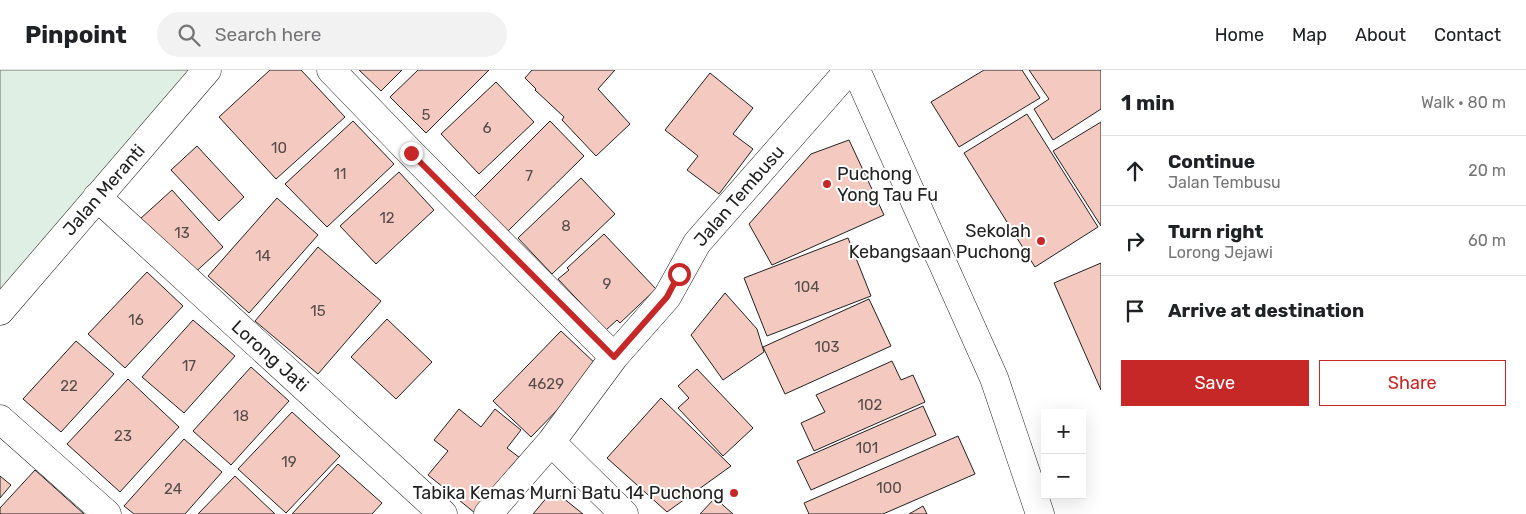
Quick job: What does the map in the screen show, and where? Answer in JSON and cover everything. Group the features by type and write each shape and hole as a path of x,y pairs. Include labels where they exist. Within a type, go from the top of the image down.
{"street":[{"name":"Jalan Meranti","path":"0,311 207,70"},
{"path":"331,70 614,357"},
{"name":"Jalan Tembusu","path":"488,514 551,442 614,357 667,297 697,243 849,70"},
{"path":"856,70 994,378 1040,514"},
{"name":"Lorong Jati","path":"98,197 443,514"},
{"path":"0,419 107,514"},
{"path":"551,442 624,514"}],"green space":[{"path":"0,70 191,70 0,293"}],"building":[{"path":"270,70 301,70 345,117 276,179 219,117"},
{"path":"359,70 402,70 381,91"},
{"path":"418,70 489,70 426,133 390,97"},
{"path":"532,70 615,70 598,89 630,124 596,156 562,120 564,117 525,78"},
{"path":"984,70 1022,70 1040,98 959,147 931,102"},
{"path":"1029,70 1101,70 1101,109 1053,140 1034,109 1049,99"},
{"path":"710,73 753,108 733,134 753,149 719,194 687,170 698,156 665,130"},
{"path":"496,82 534,122 479,174 441,134"},
{"path":"1027,114 1098,227 1035,267 964,153"},
{"path":"353,121 394,164 327,227 285,184"},
{"path":"550,121 584,156 508,231 474,197"},
{"path":"1101,122 1101,226 1053,151"},
{"name":"Puchong Yong Tau Fu","path":"849,140 884,215 772,265 749,224 811,154"},
{"path":"197,146 244,197 219,221 171,170"},
{"path":"399,172 434,210 376,264 340,226"},
{"path":"581,178 615,214 552,274 518,238"},
{"path":"172,190 223,247 191,276 140,219"},
{"path":"277,198 318,235 249,313 208,276"},
{"path":"604,234 656,289 620,323 617,320 606,330 558,279 569,270 567,268"},
{"path":"848,238 871,296 767,336 744,278"},
{"path":"318,247 381,301 318,374 255,321"},
{"path":"1101,263 1101,390 1054,283"},
{"path":"147,272 183,306 125,368 88,334"},
{"path":"725,293 757,329 764,352 723,380 691,335"},
{"path":"869,299 891,346 785,394 763,347"},
{"path":"387,319 432,362 396,399 351,357"},
{"path":"193,320 235,356 184,413 142,377"},
{"path":"561,331 599,367 531,437 493,401"},
{"path":"76,341 114,374 61,432 23,399"},
{"path":"892,361 901,380 913,375 925,402 814,451 801,423 825,412 816,395"},
{"path":"251,367 289,401 231,465 193,431"},
{"path":"697,369 753,428 723,456 678,408 689,398 678,386"},
{"path":"128,379 179,427 120,492 67,444"},
{"path":"661,398 731,466 667,512 607,458"},
{"path":"923,406 936,435 811,490 797,461"},
{"path":"459,409 481,427 495,409 521,430 507,448 520,458 475,513 428,475 448,451 434,440"},
{"path":"292,412 340,456 286,513 238,469"},
{"path":"958,436 975,474 883,514 809,514 804,503"},
{"path":"184,439 222,472 185,514 134,514 124,506"},
{"path":"338,464 382,503 372,514 292,514"},
{"path":"35,470 84,514 0,514 0,508"},
{"path":"0,476 11,485 0,498"},
{"path":"235,476 275,514 198,514"},
{"path":"553,490 583,514 533,514"},
{"path":"715,498 733,514 700,514"},
{"path":"923,506 927,514 909,514"}],"place":[{"name":"Puchong Yong Tau Fu","path":"827,184"},
{"name":"Sekolah Kebangsaan Puchong","path":"1041,241"},
{"name":"Tabika Kemas Murni Batu 14 Puchong","path":"734,493"}],"route":[{"path":"411,153 614,357 667,297 679,274"}]}
